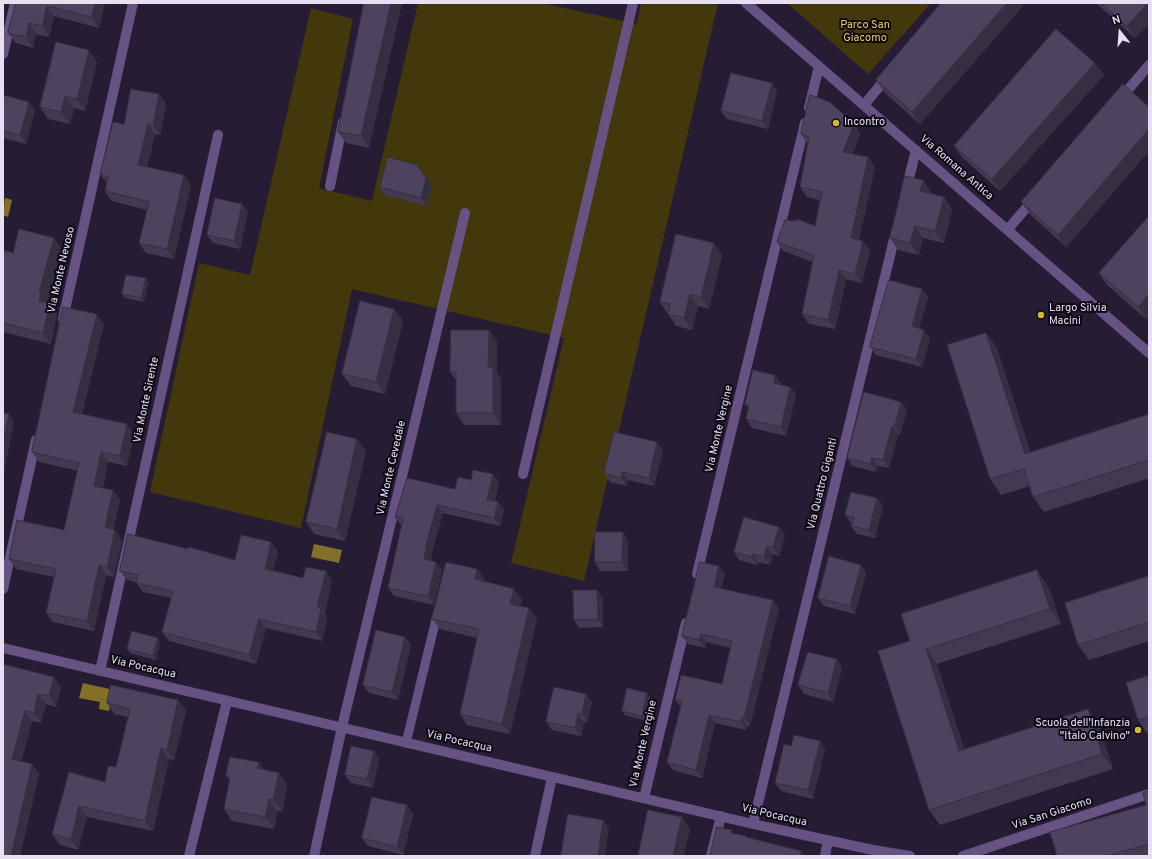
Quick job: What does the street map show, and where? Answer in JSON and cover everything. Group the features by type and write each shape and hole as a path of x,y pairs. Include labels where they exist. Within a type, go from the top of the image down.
{"street":[{"path":"3,54 15,3"},
{"name":"Via Monte Nevoso","path":"60,331 134,3"},
{"path":"523,474 633,3"},
{"name":"Via Romana Antica","path":"746,3 1149,353"},
{"path":"1114,106 1149,64"},
{"name":"Via Monte Vergine","path":"695,582 819,66"},
{"path":"864,105 894,69"},
{"path":"330,186 346,110"},
{"name":"Via Monte Sirente","path":"100,671 218,135"},
{"path":"903,204 916,150"},
{"path":"1008,230 1038,194"},
{"name":"Via Monte Cevedale","path":"314,856 342,727 465,213"},
{"name":"Via Quattro Giganti","path":"753,824 899,219"},
{"path":"3,589 38,432"},
{"name":"Via Monte Vergine","path":"644,798 688,613"},
{"name":"Via Pocacqua","path":"3,648 753,824 910,856"},
{"path":"189,856 227,700"},
{"path":"535,856 552,777"},
{"name":"Via San Giacomo","path":"963,856 1149,794"},
{"path":"712,856 721,816"},
{"path":"824,856 828,840"}],"lane":[{"path":"406,743 441,600"}],"green space":[{"path":"418,3 542,3 637,24 641,3 718,3 584,581 511,563 564,338 352,289 301,528 150,492 199,263 250,275 311,8 353,19 319,188 372,201"},
{"name":"Parco San Giacomo","path":"787,3 931,3 868,74"}],"shaded area":[{"path":"5,198 12,200 8,217 3,215"},
{"path":"314,544 342,550 339,563 311,557"},
{"path":"83,683 114,690 109,711 99,709 100,702 79,698"}],"building":[{"path":"16,3 95,3 92,17 47,6 42,26 29,23 26,37 8,33"},
{"path":"364,3 391,3 361,136 338,132"},
{"path":"941,3 1007,3 912,112 876,80"},
{"path":"1101,3 1148,3 1127,26"},
{"path":"1056,29 1095,63 992,179 954,146"},
{"path":"56,42 89,50 77,99 65,96 61,112 40,107"},
{"path":"731,73 772,83 762,121 721,111"},
{"path":"1123,84 1149,107 1149,129 1058,235 1021,202"},
{"path":"131,89 159,94 153,125 148,124 138,165 184,175 167,249 139,243 149,202 105,191 108,177 100,174 113,122 124,124"},
{"path":"3,95 29,102 20,135 3,131"},
{"path":"810,95 830,102 854,124 843,152 868,157 851,238 863,241 855,274 839,270 828,320 802,314 814,255 777,242 785,220 796,221 797,219 815,226 822,192 800,187 809,137 801,134"},
{"path":"388,157 417,165 426,178 421,198 380,187"},
{"path":"905,176 923,180 920,191 944,197 935,231 915,226 910,243 890,238"},
{"path":"215,198 242,204 234,241 207,235"},
{"path":"1149,216 1149,294 1138,307 1099,273"},
{"path":"19,229 54,238 39,292 41,293 39,301 50,303 43,333 3,323 3,250 13,253"},
{"path":"676,234 714,243 701,297 690,294 684,318 668,314 670,304 660,302"},
{"path":"126,275 146,278 141,298 122,294"},
{"path":"889,280 922,289 912,326 924,330 916,359 870,347"},
{"path":"360,301 394,309 376,382 342,374"},
{"path":"63,307 97,314 73,412 127,424 120,456 101,452 94,486 113,490 105,527 115,530 107,567 99,565 87,621 46,613 56,569 9,559 17,520 64,530 79,463 32,452"},
{"path":"451,330 489,330 488,367 493,367 493,413 456,413 456,372 450,372"},
{"path":"986,333 1025,454 1149,414 1149,460 1033,497 1024,469 990,479 947,345"},
{"path":"753,370 775,375 774,383 790,387 781,427 746,419 749,405 745,404"},
{"path":"864,392 901,402 895,426 892,426 883,460 872,458 870,464 847,458"},
{"path":"3,413 9,414 3,441"},
{"path":"327,432 357,439 337,529 306,522"},
{"path":"614,432 657,442 649,478 622,472 621,478 604,473"},
{"path":"473,470 493,474 487,500 498,502 494,518 437,505 425,549 424,559 436,562 428,596 388,588 403,518 395,517 407,478 455,489 458,477 471,480"},
{"path":"851,492 877,498 869,530 851,526 854,517 845,515"},
{"path":"744,517 779,527 773,547 767,546 764,557 753,554 752,557 734,552"},
{"path":"595,532 623,532 622,562 595,562"},
{"path":"128,534 188,549 189,547 235,560 241,535 271,542 265,569 303,578 306,567 326,571 317,607 321,608 316,632 259,619 249,655 162,632 173,591 136,583 138,575 120,571"},
{"path":"829,556 861,565 850,606 818,598"},
{"path":"446,562 477,569 475,579 514,589 510,604 529,608 502,724 460,714 479,629 432,619"},
{"path":"700,562 719,566 714,587 773,600 744,718 742,717 741,722 709,715 696,770 667,762 682,701 675,700 681,675 722,684 732,641 701,634 699,640 682,636"},
{"path":"1037,570 1050,609 926,649 959,751 1088,709 1102,754 929,810 878,651 910,641 901,614"},
{"path":"1149,576 1149,622 1078,645 1065,603"},
{"path":"573,590 597,590 598,619 574,620"},
{"path":"376,630 405,637 392,692 363,685"},
{"path":"132,631 158,638 153,656 127,649"},
{"path":"808,652 837,659 828,693 798,685"},
{"path":"3,664 54,677 49,696 38,694 34,713 25,711 12,759 32,764 11,856 3,856"},
{"path":"1147,676 1149,683 1149,717 1138,720 1126,683"},
{"path":"111,685 178,700 167,750 161,748 145,821 79,806 71,839 52,834 69,772 105,782 108,766 116,767 130,709 107,703"},
{"path":"554,687 586,694 582,714 578,713 575,728 546,722"},
{"path":"627,688 647,693 642,716 622,711"},
{"path":"794,735 820,741 808,790 775,783 784,744 791,746"},
{"path":"351,746 374,751 367,779 345,775"},
{"path":"230,757 259,762 257,768 279,773 273,800 269,799 265,817 224,809 230,777 226,776"},
{"path":"1149,791 1149,844 1107,856 1057,856 1050,832 1146,805 1143,793"},
{"path":"372,797 407,805 397,847 362,838"},
{"path":"648,810 682,817 673,856 638,856"},
{"path":"568,814 603,820 598,856 561,856"},
{"path":"717,827 732,830 731,833 801,851 800,856 710,856"}],"place":[{"name":"Incontro","path":"836,123"},
{"name":"Largo Silvia Macini","path":"1041,315"},
{"name":"Scuola dell'Infanzia \"Italo Calvino\"","path":"1138,730"}]}
